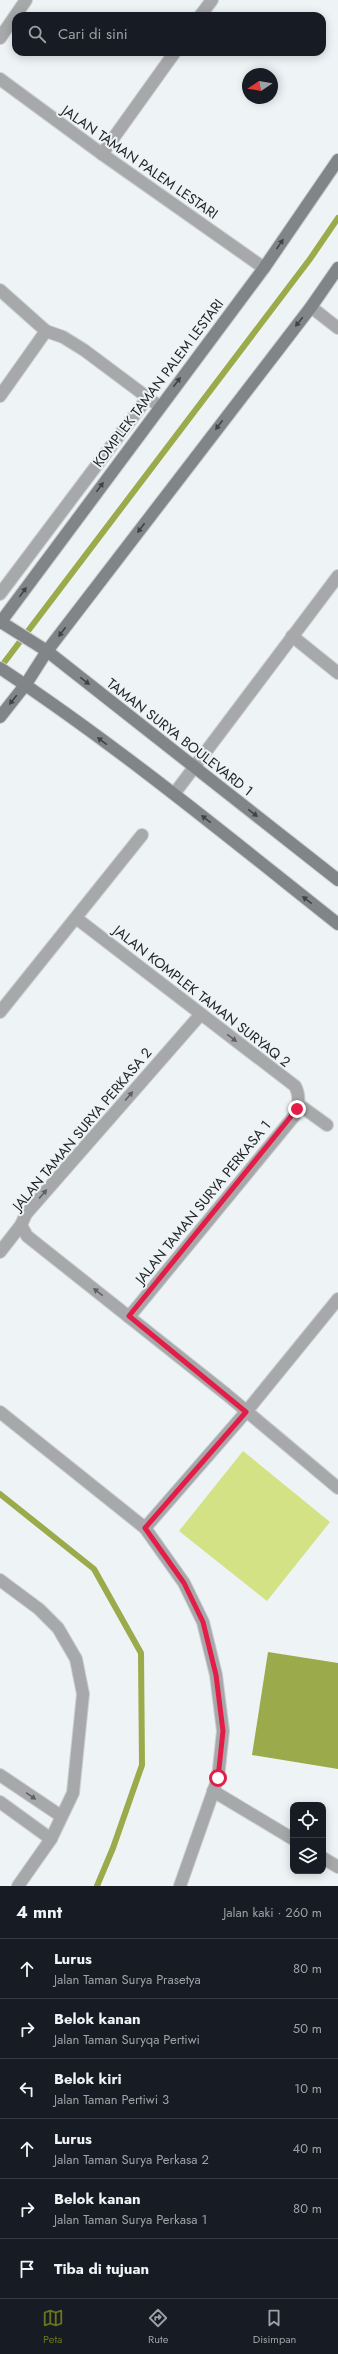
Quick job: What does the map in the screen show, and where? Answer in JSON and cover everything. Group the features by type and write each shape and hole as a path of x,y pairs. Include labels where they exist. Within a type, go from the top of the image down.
{"street":[{"path":"18,12 26,0"},
{"path":"203,12 212,0"},
{"path":"0,38 12,20"},
{"path":"102,154 172,56"},
{"name":"JALAN TAMAN PALEM LESTARI","path":"0,79 102,154 264,268"},
{"name":"KOMPLEK TAMAN PALEM LESTARI","path":"3,624 159,406 264,268 338,160"},
{"path":"0,716 26,684 47,651 310,307 338,268"},
{"path":"0,290 46,331 63,337 84,350 159,406"},
{"path":"310,307 338,328"},
{"path":"0,396 46,331"},
{"path":"0,594 148,397"},
{"path":"174,794 193,765 338,576"},
{"name":"TAMAN SURYA BOULEVARD 1","path":"3,624 47,651 338,880"},
{"path":"292,636 338,673"},
{"path":"0,668 26,684 174,794 338,924"},
{"path":"0,1012 142,835"},
{"name":"JALAN KOMPLEK TAMAN SURYAQ 2","path":"76,918 295,1086 298,1104"},
{"name":"JALAN TAMAN SURYA PERKASA 2","path":"201,1014 26,1214 20,1225 27,1236 226,1394 338,1488"},
{"path":"298,1104 327,1125"},
{"name":"JALAN TAMAN SURYA PERKASA 1","path":"129,1316 295,1114 298,1104"},
{"path":"0,1252 20,1225"},
{"path":"145,1528 246,1412 338,1300"},
{"path":"0,1412 145,1528 184,1583 203,1622 216,1675 223,1731 218,1778 180,1886"},
{"path":"2,1585 39,1609 58,1628 76,1659 83,1694 73,1793 51,1838 18,1886"},
{"path":"0,1774 62,1816"},
{"path":"213,1791 290,1838"},
{"path":"0,1802 51,1838"},
{"path":"326,1860 338,1867"}],"shaded area":[{"path":"243,1451 330,1522 267,1601 179,1531"},
{"path":"268,1652 338,1663 338,1769 252,1755"}],"waterway":[{"path":"0,668 310,259 338,218"},
{"path":"0,1494 94,1569 141,1653 142,1765 113,1848 97,1886"}],"route":[{"path":"218,1778 223,1731 216,1675 203,1622 184,1583 145,1528 246,1412 226,1394 129,1316 264,1149 295,1114 297,1109"}]}
